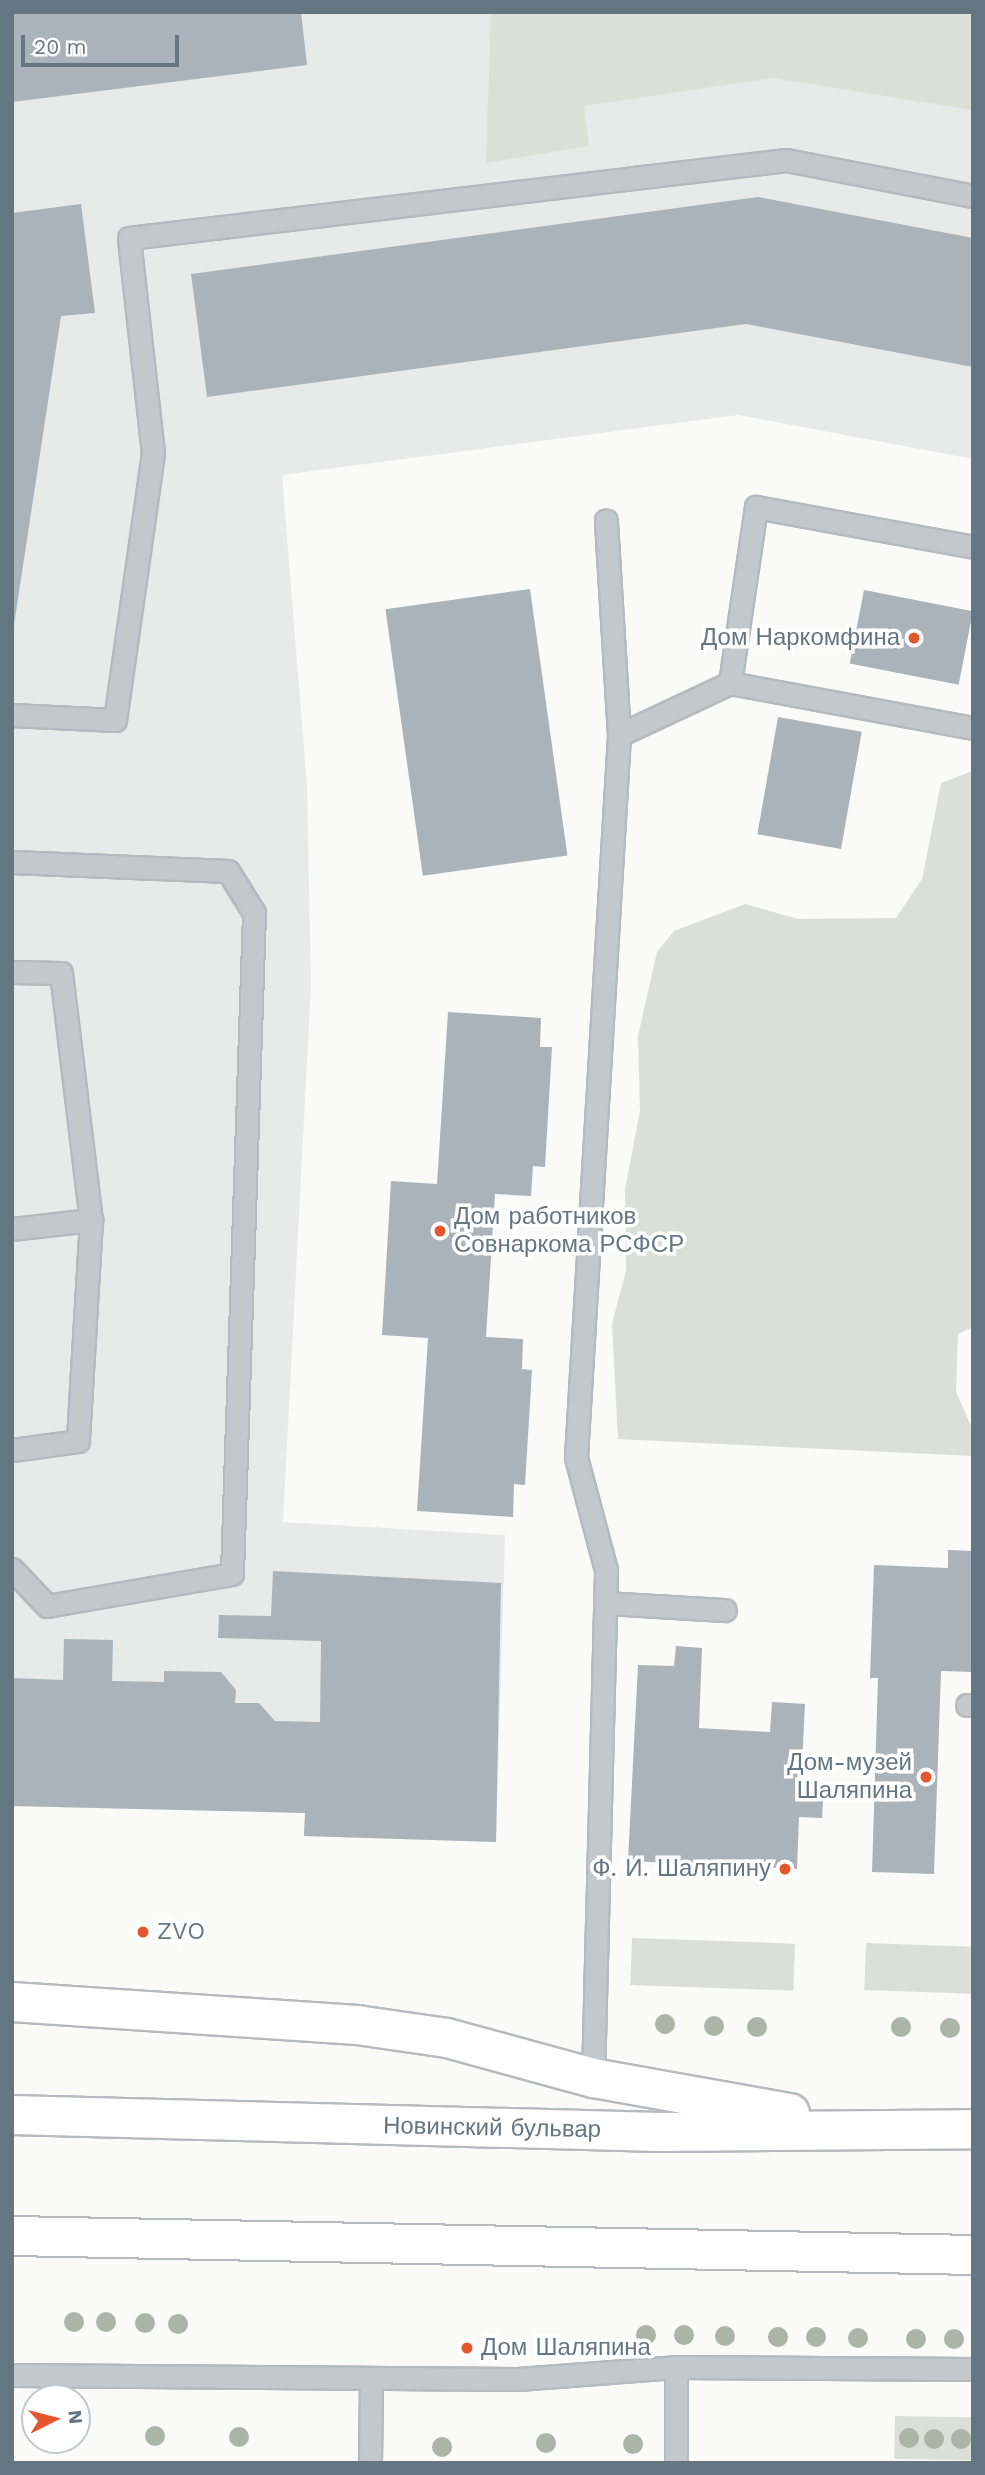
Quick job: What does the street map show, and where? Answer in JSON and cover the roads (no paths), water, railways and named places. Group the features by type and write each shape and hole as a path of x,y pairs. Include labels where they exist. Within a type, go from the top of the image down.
{"main road":[{"path":"12,2002 357,2025 447,2038 593,2078 878,2129"},
{"name":"Новинский бульвар","path":"12,2115 660,2132 973,2129"},
{"path":"12,2236 973,2255"}],"lane":[{"path":"12,715 114,720 153,453 129,238 786,160 973,196"},
{"path":"730,683 756,507 973,547"},
{"path":"593,2078 606,1570 576,1457 619,735 606,520"},
{"path":"619,735 730,683 973,728"},
{"path":"12,862 228,871 254,913 233,1574 47,1606 12,1569"},
{"path":"12,972 61,973 91,1220 78,1441 12,1450"},
{"path":"12,1229 91,1220"},
{"path":"606,1603 725,1610"},
{"path":"676,2367 676,2463"},
{"path":"12,2375 518,2379 676,2367 973,2369"},
{"path":"370,2463 371,2378"}],"place":[{"name":"Дом Наркомфина","path":"914,638"},
{"name":"Дом работников Совнаркома РСФСР","path":"440,1231"},
{"name":"Дом-музей Шаляпина","path":"926,1777"},
{"name":"Ф. И. Шаляпину","path":"785,1869"},
{"name":"ZVO","path":"143,1932"},
{"name":"Дом Шаляпина","path":"467,2348"}]}
